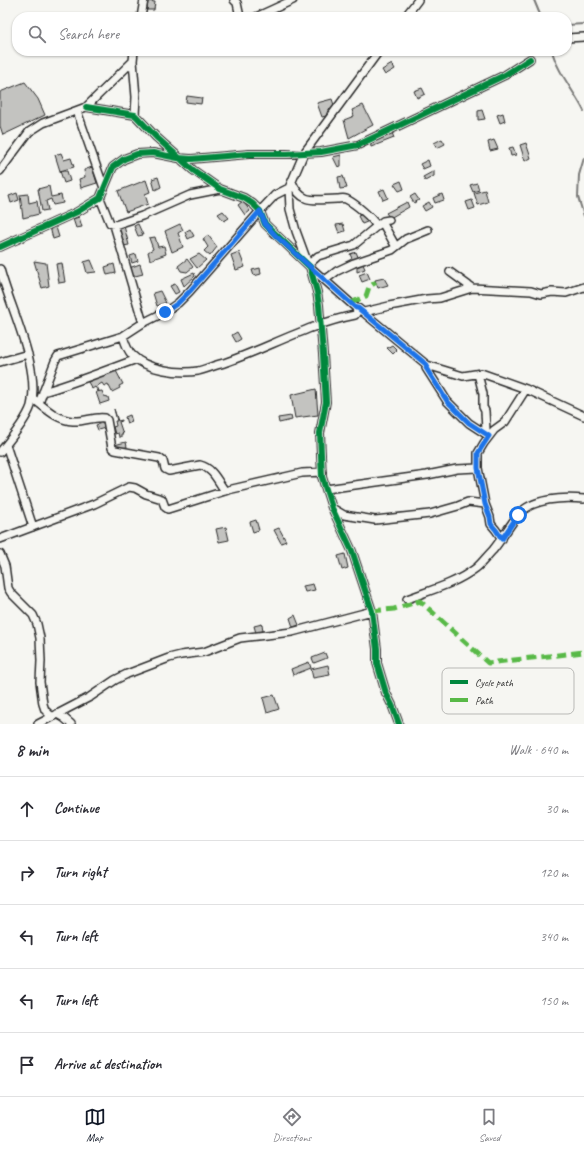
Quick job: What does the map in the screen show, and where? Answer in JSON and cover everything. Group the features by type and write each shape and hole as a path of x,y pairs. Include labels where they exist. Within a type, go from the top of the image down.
{"street":[{"path":"141,12 144,0"},
{"path":"234,0 237,3 239,12"},
{"path":"267,12 293,0"},
{"path":"409,12 418,0"},
{"path":"572,38 584,37"},
{"path":"134,56 136,97 135,116"},
{"path":"376,56 304,152 291,185 290,209 317,292 321,324 326,402 320,433 322,472 332,508 352,551 372,611 377,649 377,663 386,693 392,705 398,724"},
{"path":"0,247 77,212 100,198 113,167 136,154 153,154 178,158 191,158 249,154 321,152 358,145 505,75 530,59"},
{"path":"0,171 28,132 43,123 86,108 133,61"},
{"path":"86,108 135,116 178,158 220,189 244,198 260,211 265,224 325,280 356,308 364,312 427,365 463,376 481,373 526,389 584,416"},
{"path":"77,111 104,188"},
{"path":"39,403 58,356 123,336 178,303 207,273 275,195 291,185"},
{"path":"291,185 296,193 305,198 320,200 345,199 383,223 396,247"},
{"path":"114,225 118,225 142,216 190,196 220,189"},
{"path":"100,198 110,223 114,225 143,323"},
{"path":"309,265 318,256 354,245 383,223"},
{"path":"325,280 337,271 354,263 392,250 406,239 428,230"},
{"path":"0,269 3,290 28,354 33,387 32,398 27,415 0,452"},
{"path":"450,272 472,288"},
{"path":"364,312 396,304 440,298 472,288 532,290 541,294 552,292 566,293 584,287"},
{"path":"123,336 132,356 158,369 198,371 242,357 321,324 355,315 357,312 356,308"},
{"path":"0,362 28,354"},
{"path":"43,392 76,382 137,359"},
{"path":"427,365 426,368 447,401 469,423 489,436"},
{"path":"478,374 483,394 486,430 489,436"},
{"path":"502,539 491,524 485,504 478,468 478,453 494,430 505,422 526,389"},
{"path":"32,398 51,414 69,420 105,418 107,420 112,448 115,450 159,458 163,461 165,469 169,471 200,465 204,466 213,474 225,491"},
{"path":"6,445 34,527"},
{"path":"326,489 427,475 457,469 478,468"},
{"path":"0,539 94,504 129,487 162,499 165,507 168,509 225,491 302,473 322,472"},
{"path":"406,599 456,581 478,567 502,539 518,515 532,505 570,497 584,499"},
{"path":"332,508 344,515 375,520 430,514 468,502 485,504"},
{"path":"0,554 5,566 8,588 33,615 37,624 40,638 40,682 45,710 54,716 64,718 71,724"},
{"path":"38,724 90,697 127,674 169,658 204,652 240,638 292,632 372,611"}],"building":[{"path":"148,1 155,2 154,10 147,10"},
{"path":"392,64 395,69 385,75 382,70"},
{"path":"25,82 38,99 45,115 3,135 0,126 0,92"},
{"path":"422,88 425,94 417,98 414,91"},
{"path":"187,96 202,98 201,104 186,102"},
{"path":"332,99 335,108 328,110 326,116 322,117 317,103"},
{"path":"363,105 373,125 349,138 344,120 354,116 352,110"},
{"path":"482,110 485,119 478,120 478,111"},
{"path":"503,113 505,121 500,123 497,115"},
{"path":"391,130 394,138 371,147 370,142"},
{"path":"442,139 445,144 437,148 434,143"},
{"path":"494,140 498,149 490,151 488,142"},
{"path":"526,143 531,158 525,161 520,145"},
{"path":"513,147 516,155 511,156 509,148"},
{"path":"61,153 64,160 71,158 74,167 60,171 55,155"},
{"path":"341,155 341,166 338,167 333,157"},
{"path":"428,160 430,166 423,169 420,164"},
{"path":"92,167 97,183 81,188 79,179 85,177 84,170"},
{"path":"60,171 67,171 70,181 64,183"},
{"path":"434,171 434,176 425,181 423,177"},
{"path":"343,176 347,188 340,189 338,177"},
{"path":"158,177 161,187 155,190 152,179"},
{"path":"146,180 150,192 145,194 148,204 126,212 118,191"},
{"path":"401,181 404,189 399,191 394,184"},
{"path":"477,183 479,190 473,192 470,185"},
{"path":"49,186 51,197 61,195 63,203 53,205 51,199 46,201 48,210 42,211 38,189"},
{"path":"384,189 388,198 383,200 379,191"},
{"path":"485,190 488,202 478,205 474,193"},
{"path":"17,193 19,200 11,203 9,196"},
{"path":"28,194 29,203 37,201 39,214 23,218 20,195"},
{"path":"415,194 419,200 414,203 410,197"},
{"path":"442,194 444,200 435,203 433,198"},
{"path":"472,200 475,208 469,210 466,202"},
{"path":"243,201 250,211 245,215 238,205"},
{"path":"407,202 409,207 390,218 386,213"},
{"path":"429,202 432,207 425,211 422,206"},
{"path":"223,211 229,218 224,221 218,214"},
{"path":"363,214 367,222 362,224 358,216"},
{"path":"79,217 82,227 76,228 73,219"},
{"path":"55,224 59,237 53,239 50,227"},
{"path":"138,224 143,235 138,236 134,226"},
{"path":"180,224 183,230 178,233 183,247 172,252 165,231"},
{"path":"343,224 345,231 339,233 336,225"},
{"path":"124,226 129,245 123,246 117,228"},
{"path":"190,229 194,236 188,239 185,232"},
{"path":"208,235 217,247 210,256 204,251 208,247 203,239"},
{"path":"155,237 158,247 164,246 166,254 150,260 148,252 153,249 149,238"},
{"path":"239,252 245,267 236,270 231,255"},
{"path":"356,252 359,259 353,261 350,254"},
{"path":"136,254 138,261 132,263 130,256"},
{"path":"199,254 206,260 197,268 190,259"},
{"path":"187,259 193,267 187,272 181,271 178,266"},
{"path":"91,260 96,272 87,273 84,262"},
{"path":"34,261 46,263 49,286 42,288"},
{"path":"62,263 65,282 59,283 56,264"},
{"path":"114,264 116,273 107,275 105,267"},
{"path":"140,264 143,274 131,277 129,268"},
{"path":"363,264 365,269 357,272 357,267"},
{"path":"260,268 261,274 254,276 252,270"},
{"path":"367,272 370,279 362,282 359,275"},
{"path":"194,273 195,276 184,286 181,279"},
{"path":"384,278 388,285 378,288 375,280"},
{"path":"175,284 179,292 175,294 170,286"},
{"path":"160,291 166,303 157,306 153,293"},
{"path":"237,332 241,339 236,342 232,335"},
{"path":"392,345 397,350 393,354 387,348"},
{"path":"115,369 123,384 119,386 120,388 112,392 108,384 104,386 102,383 97,386 99,391 95,387 92,389 88,382"},
{"path":"316,389 318,415 295,418 291,395"},
{"path":"102,391 104,396 108,397 109,401 100,404 96,392"},
{"path":"114,409 118,421 122,420 119,422 123,434 121,434 121,437 119,437 118,433 115,434 113,427 116,426 115,421 117,421"},
{"path":"130,415 132,422 127,424 125,417"},
{"path":"291,416 292,420 279,423 278,418"},
{"path":"104,422 105,428 98,430 96,425"},
{"path":"126,442 127,447 115,449 114,445"},
{"path":"256,520 259,530 253,532 250,522"},
{"path":"226,527 229,540 219,542 216,529"},
{"path":"279,528 286,541 281,543 274,530"},
{"path":"345,554 348,568 342,570 338,556"},
{"path":"313,584 315,590 305,592 303,586"},
{"path":"295,615 299,625 293,627 290,618"},
{"path":"262,624 263,631 256,633 254,626"},
{"path":"325,653 327,658 314,663 312,658"},
{"path":"309,662 311,668 293,675 291,669"},
{"path":"328,665 330,675 313,678 311,669"},
{"path":"274,695 279,709 267,713 263,698"}],"waterway":[{"path":"534,0 539,12"},
{"path":"572,25 584,24"},
{"path":"554,56 558,67 584,111"},
{"path":"584,158 579,175 578,197 584,216"}],"marked path":[{"path":"351,303 366,296 369,287 376,282"},
{"path":"372,611 394,609 420,601 488,663 584,652"}],"cycle path":[{"path":"0,247 77,212 100,198 113,167 124,159 137,154 153,153 191,159 249,154 321,152 358,145 505,75 530,59"},
{"path":"86,107 135,115 156,137 193,170 220,189 244,198 253,204 260,211 265,224 310,267 319,305 326,402 320,433 322,477 332,508 352,551 372,611 377,649 377,663 386,693 399,724"}],"route":[{"path":"165,312 178,303 207,273 260,211 265,224 276,236 356,308 358,308 427,365 426,368 447,401 469,423 489,436 478,453 478,468 485,504 491,524 502,539 518,515"}]}
